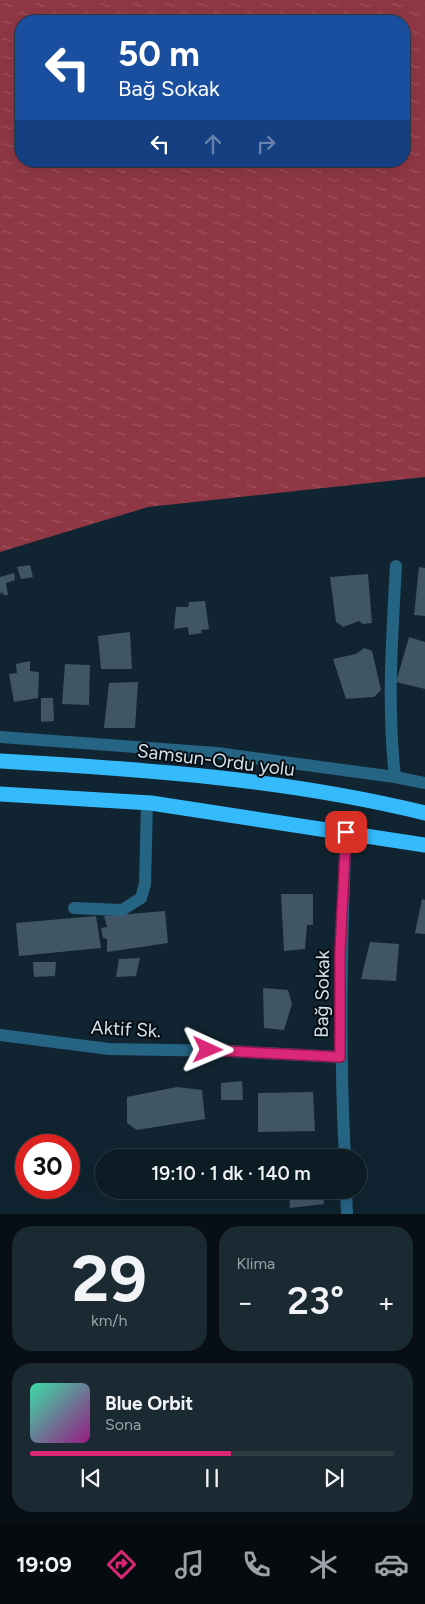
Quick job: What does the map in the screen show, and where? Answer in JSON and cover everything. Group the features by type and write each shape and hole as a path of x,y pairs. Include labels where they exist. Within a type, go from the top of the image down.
{"highway":[{"name":"Samsun-Ordu yolu","path":"0,761 102,767 229,780 370,799 425,812"},
{"path":"0,794 147,803 425,845"}],"street":[{"path":"395,777 391,744 390,668 396,566"},
{"path":"0,737 217,753 395,777 425,783"},
{"path":"74,908 122,910 141,898 145,884 147,803"},
{"name":"Bağ Sokak","path":"344,1149 340,1057 340,952 346,832"},
{"name":"Aktif Sk.","path":"0,1035 109,1049 228,1051 340,1057"},
{"path":"346,1199 347,1214"}],"water":[{"path":"0,0 425,0 425,477 148,507 0,552"}],"building":[{"path":"30,565 33,577 21,579 17,567"},
{"path":"419,567 425,568 425,616 414,615"},
{"path":"14,573 15,580 6,583 8,595 4,595 2,592 0,594 0,577"},
{"path":"368,574 372,623 363,624 359,621 343,627 336,622 330,577"},
{"path":"205,601 209,629 201,630 202,633 189,635 188,627 174,629 176,607 188,607 189,602"},
{"path":"130,632 132,669 101,669 98,636"},
{"path":"409,637 425,642 425,689 396,682"},
{"path":"364,648 372,651 381,690 374,697 346,699 333,659 356,654"},
{"path":"30,661 30,671 39,672 38,698 14,702 9,674 17,673 16,664"},
{"path":"65,664 90,665 89,705 62,704"},
{"path":"138,682 135,728 104,728 109,683"},
{"path":"41,698 53,698 54,721 41,722"},
{"path":"281,894 313,894 313,925 307,925 305,949 284,951"},
{"path":"422,899 425,900 425,934 415,933"},
{"path":"165,911 168,943 107,952 107,939 103,938 101,928 107,927 104,916"},
{"path":"96,916 101,948 19,956 16,923"},
{"path":"370,942 399,944 396,981 361,979"},
{"path":"140,958 136,976 116,977 119,959"},
{"path":"33,962 56,962 55,976 34,977"},
{"path":"263,988 288,990 292,1004 284,1030 264,1028"},
{"path":"242,1081 243,1100 221,1100 221,1083"},
{"path":"177,1087 202,1090 205,1119 137,1130 127,1123 127,1097"},
{"path":"313,1092 315,1131 258,1132 258,1093"},
{"path":"290,1199 324,1199 324,1204 290,1208"}],"route":[{"path":"208,1050 316,1054 340,1057 340,952 346,832"}]}
